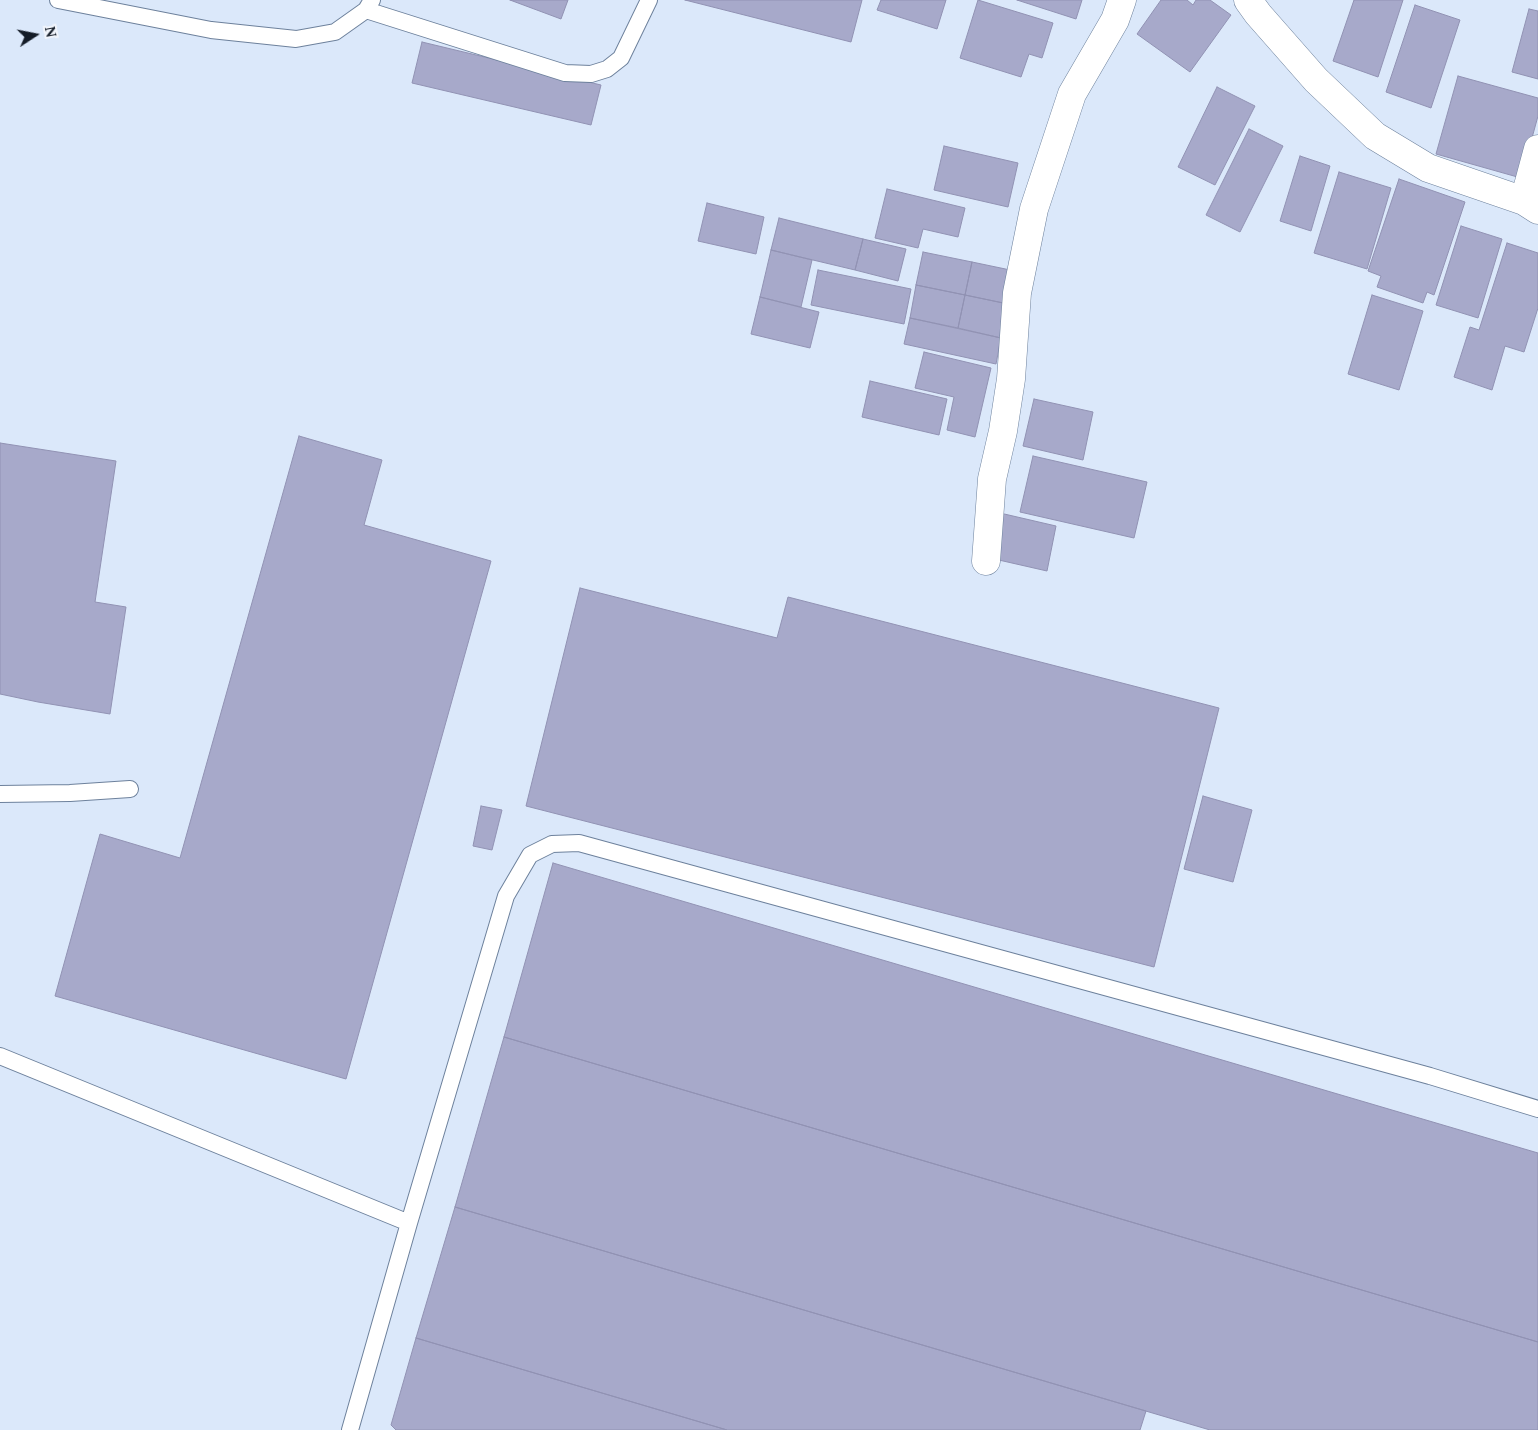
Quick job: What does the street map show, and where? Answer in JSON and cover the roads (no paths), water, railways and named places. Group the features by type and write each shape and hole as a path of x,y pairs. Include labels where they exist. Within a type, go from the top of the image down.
{"street":[{"path":"986,561 992,479 1003,431 1011,379 1017,293 1034,209 1072,94 1115,20 1122,0"},
{"path":"1248,0 1316,80 1375,136 1428,168 1531,205 1538,149"}],"lane":[{"path":"58,0 211,30 296,39 334,32 369,5 565,72 590,74 607,69 621,58 650,0"},
{"path":"0,794 70,793 130,789"},
{"path":"350,1430 506,896 530,855 552,844 579,843 1430,1076 1538,1109"},
{"path":"0,1056 409,1223"}]}
